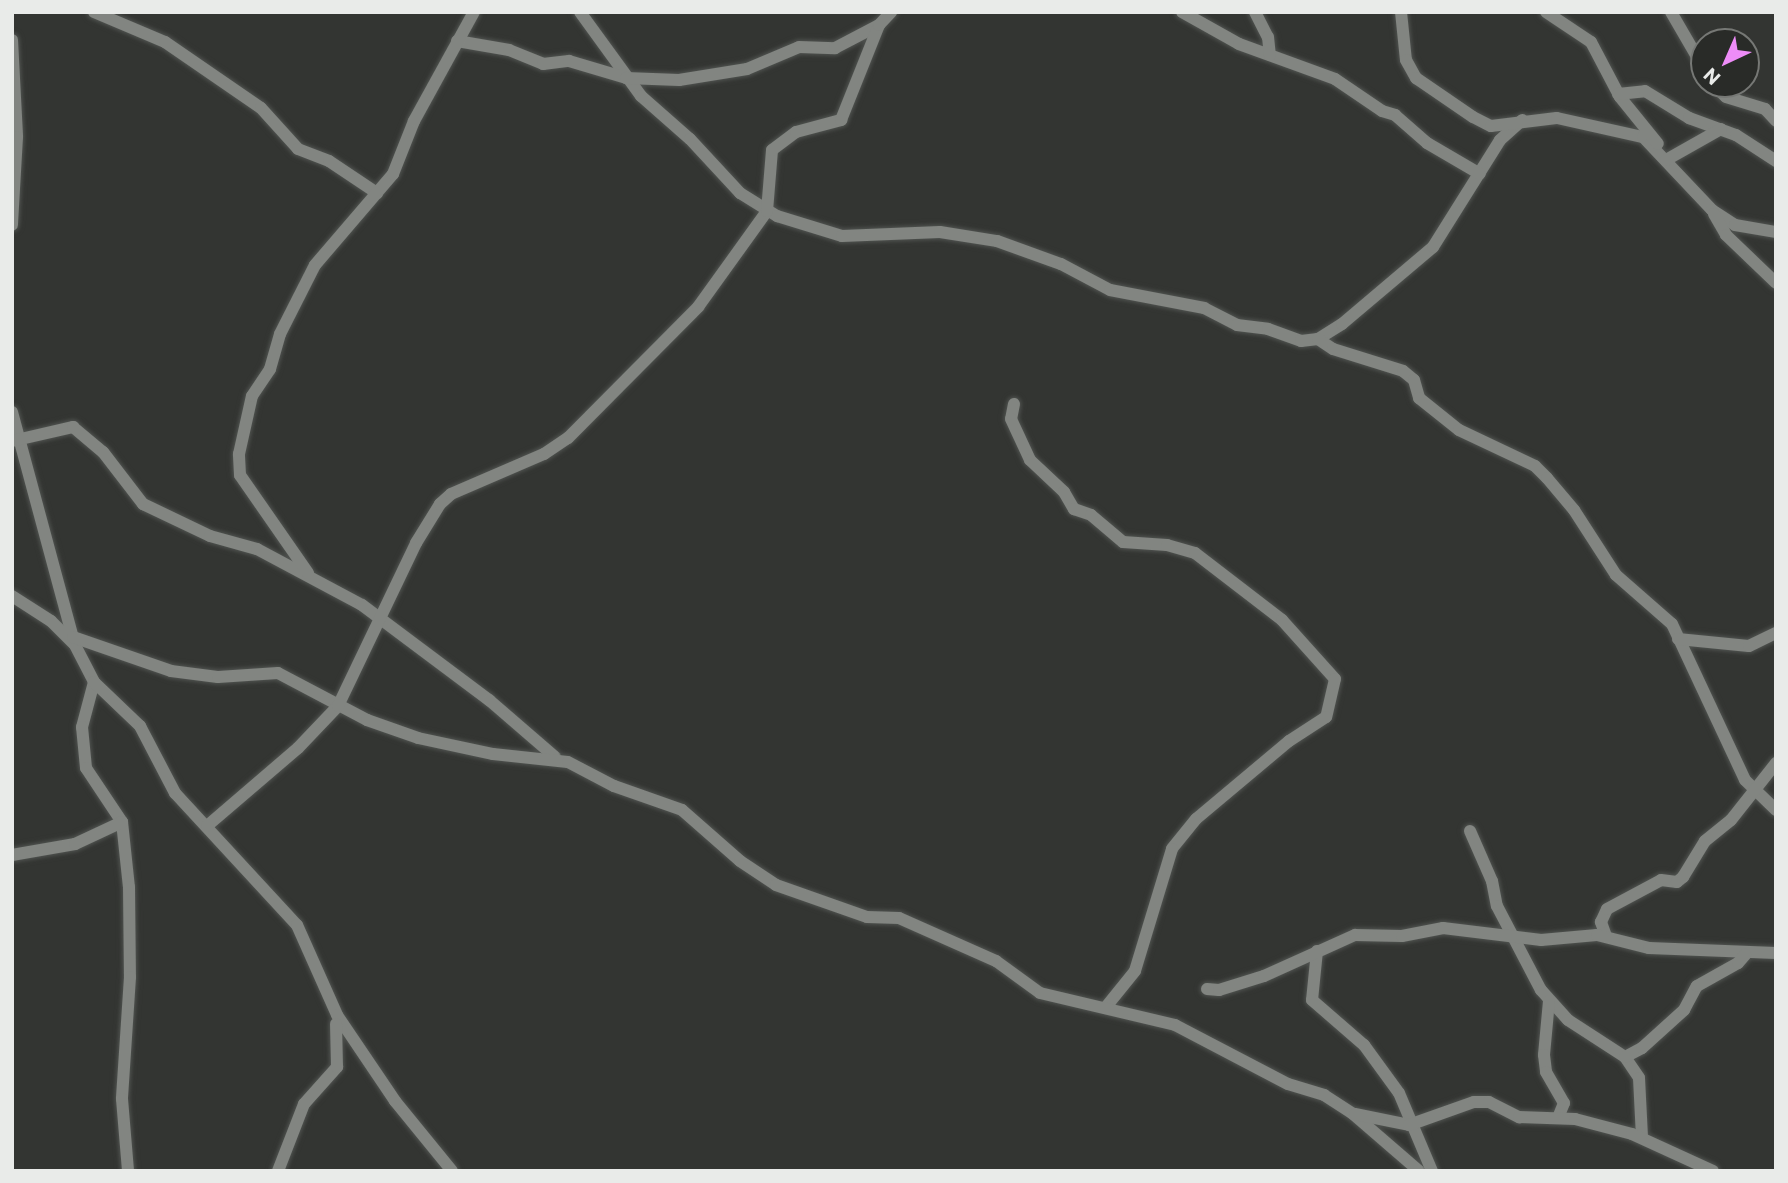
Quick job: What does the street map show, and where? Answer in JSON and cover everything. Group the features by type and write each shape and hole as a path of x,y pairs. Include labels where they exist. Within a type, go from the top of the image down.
{"street":[{"path":"94,12 165,42 261,108 298,149 329,162 377,193"},
{"path":"310,576 240,475 239,454 253,396 270,369 280,334 303,286 340,232 393,174 410,130 474,12"},
{"path":"580,12 626,78 740,193 767,211 806,228 842,236 940,232 997,241 1061,264 1110,290 1204,308 1237,324 1268,329 1301,341 1318,339 1342,324 1433,247 1500,140 1522,120"},
{"path":"457,41 509,50 543,64 569,61 626,78 693,79 732,73 799,47 835,48 879,25 891,12"},
{"path":"1182,12 1224,37 1335,79 1382,111 1395,115 1427,144 1480,174"},
{"path":"1255,12 1268,37 1270,55"},
{"path":"1401,12 1406,60 1424,86 1491,126 1522,120 1556,118 1632,134 1650,141 1712,210 1726,235 1776,283"},
{"path":"1546,12 1591,42 1618,94 1649,129 1665,157"},
{"path":"1671,12 1690,45"},
{"path":"207,826 298,748 338,706 440,504 451,494 544,454 568,438 680,329 767,211 772,150 806,128 841,120 879,25"},
{"path":"12,40 17,137 12,225"},
{"path":"1618,94 1645,91 1689,118 1721,129 1776,161"},
{"path":"1729,98 1765,109 1776,121"},
{"path":"1665,157 1721,129"},
{"path":"1712,210 1735,225 1776,232"},
{"path":"1318,339 1345,354 1403,372 1414,380 1419,398 1459,430 1535,466 1574,510 1616,575 1666,618 1750,790 1776,810"},
{"path":"1014,404 1011,419 1030,460 1064,492 1074,509 1091,515 1124,542 1167,545 1195,553 1282,620 1335,679 1326,717 1289,741 1196,819 1172,849 1135,971 1106,1007"},
{"path":"12,412 16,441 74,641 94,682 140,726 175,793 297,925 343,1025 395,1101 452,1171"},
{"path":"16,441 73,427 103,452 144,504 310,576 380,621 489,700 556,758 614,786 682,810 740,861 776,885 867,917 899,918 996,961 1040,993 1106,1007 1184,1029 1280,1080 1324,1095 1353,1114 1419,1171"},
{"path":"12,596 51,621 74,641 171,671 218,677 278,673 338,706 442,745 493,754 556,758"},
{"path":"1678,639 1749,646 1776,633"},
{"path":"94,682 82,727 86,768 122,822 130,898 130,977 122,1099 128,1171"},
{"path":"1606,936 1601,922 1607,909 1661,880 1677,882 1683,877 1702,845 1731,820 1750,790 1776,763"},
{"path":"12,856 75,844 122,822"},
{"path":"1470,831 1512,937 1549,1001 1568,1020 1625,1056 1639,1078 1642,1138"},
{"path":"1207,989 1219,990 1264,976 1363,933 1402,936 1443,928 1541,940 1572,935 1606,936 1640,947 1745,955 1776,953"},
{"path":"1317,951 1312,1000 1364,1045 1399,1093 1432,1171"},
{"path":"1625,1056 1642,1048 1684,1010 1697,986 1738,963 1745,955"},
{"path":"1549,1001 1544,1055 1546,1072 1564,1103 1558,1118"},
{"path":"278,1171 304,1104 337,1068 336,1024"},
{"path":"1353,1114 1378,1122 1414,1124 1474,1102 1498,1104 1519,1117 1558,1118 1642,1138 1713,1171"}]}
